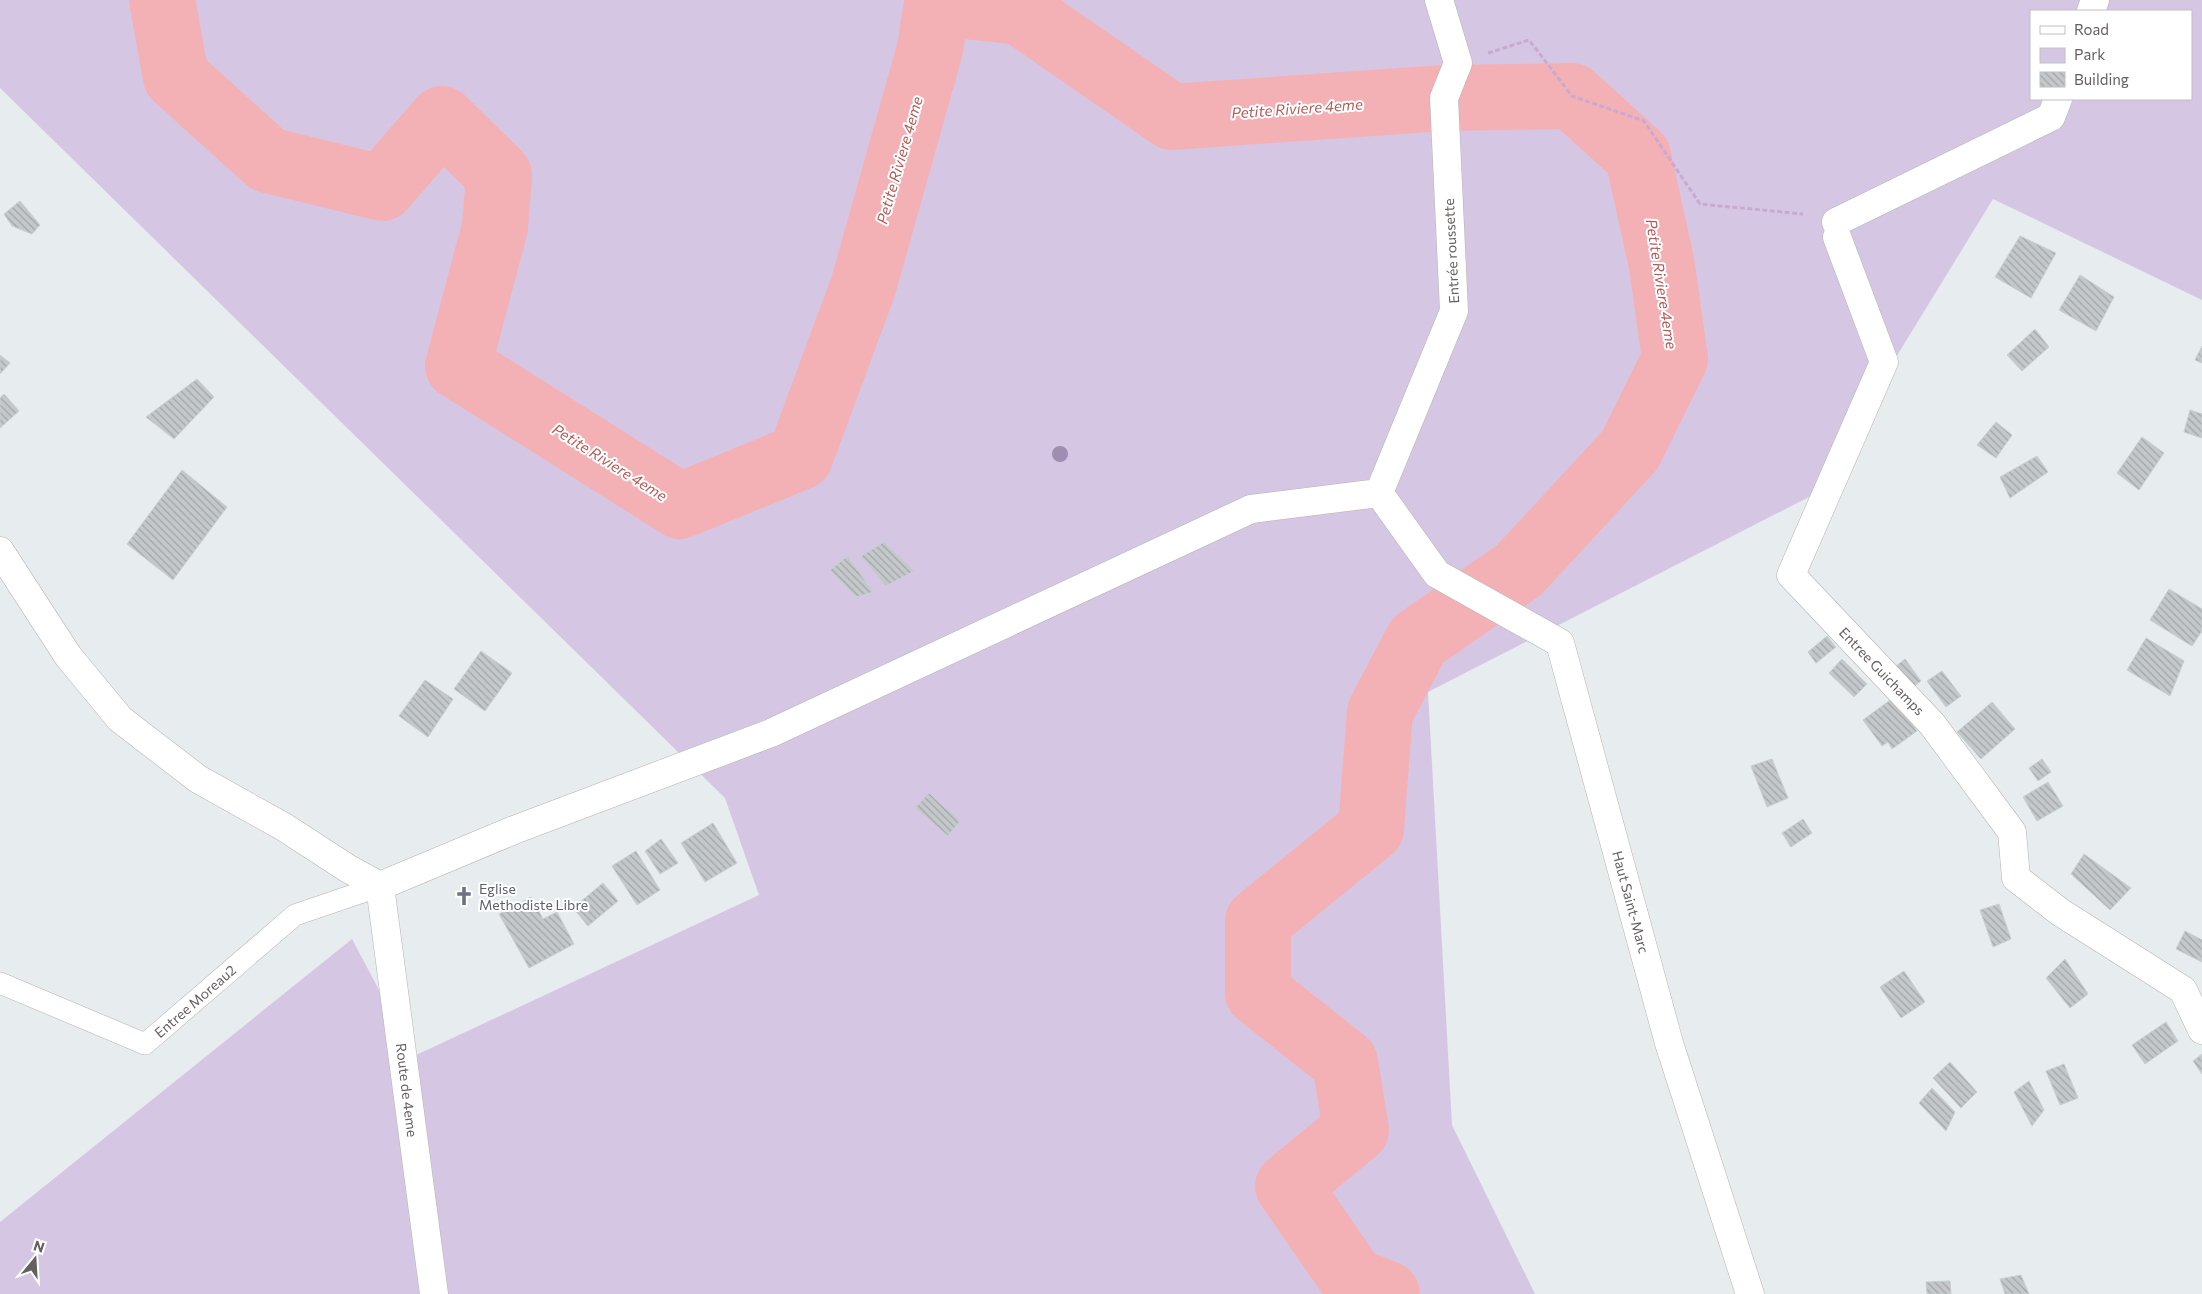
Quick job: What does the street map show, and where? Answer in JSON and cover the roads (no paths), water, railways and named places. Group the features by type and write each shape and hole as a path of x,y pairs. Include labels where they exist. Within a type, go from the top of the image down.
{"street":[{"name":"Entrée roussette","path":"1379,493 1454,311 1444,98 1458,63 1439,0"},
{"name":"Entree Guichamps","path":"2058,100 2051,116 1837,230 1884,362 1791,575 1932,724 1984,793 2012,832 2016,878 2060,912 2183,990 2202,1030"},
{"name":"Haut Saint-Marc","path":"1379,493 1437,574 1560,643 1669,1043 1750,1294"},
{"path":"2,560 68,656 120,719 198,779 284,827 347,868 380,886 514,830 771,733 1251,509 1379,493"},
{"name":"Route de 4eme","path":"380,886 434,1294"}],"lane":[{"name":"Entree Moreau2","path":"0,983 145,1044 295,914 380,886"}],"waterway":[{"name":"Petite Riviere 4eme","path":"162,0 176,77 268,160 382,188 442,119 499,175 495,227 458,366 680,506 800,457 863,287 930,49 937,3 1020,12 1172,117 1444,98 1572,96 1638,156 1662,266 1675,359 1630,450 1519,570 1418,640 1380,712 1371,829 1258,921 1258,993 1345,1062 1356,1130 1288,1186 1353,1280 1387,1294"}],"place":[{"name":"Eglise Methodiste Libre","path":"464,896"}]}
